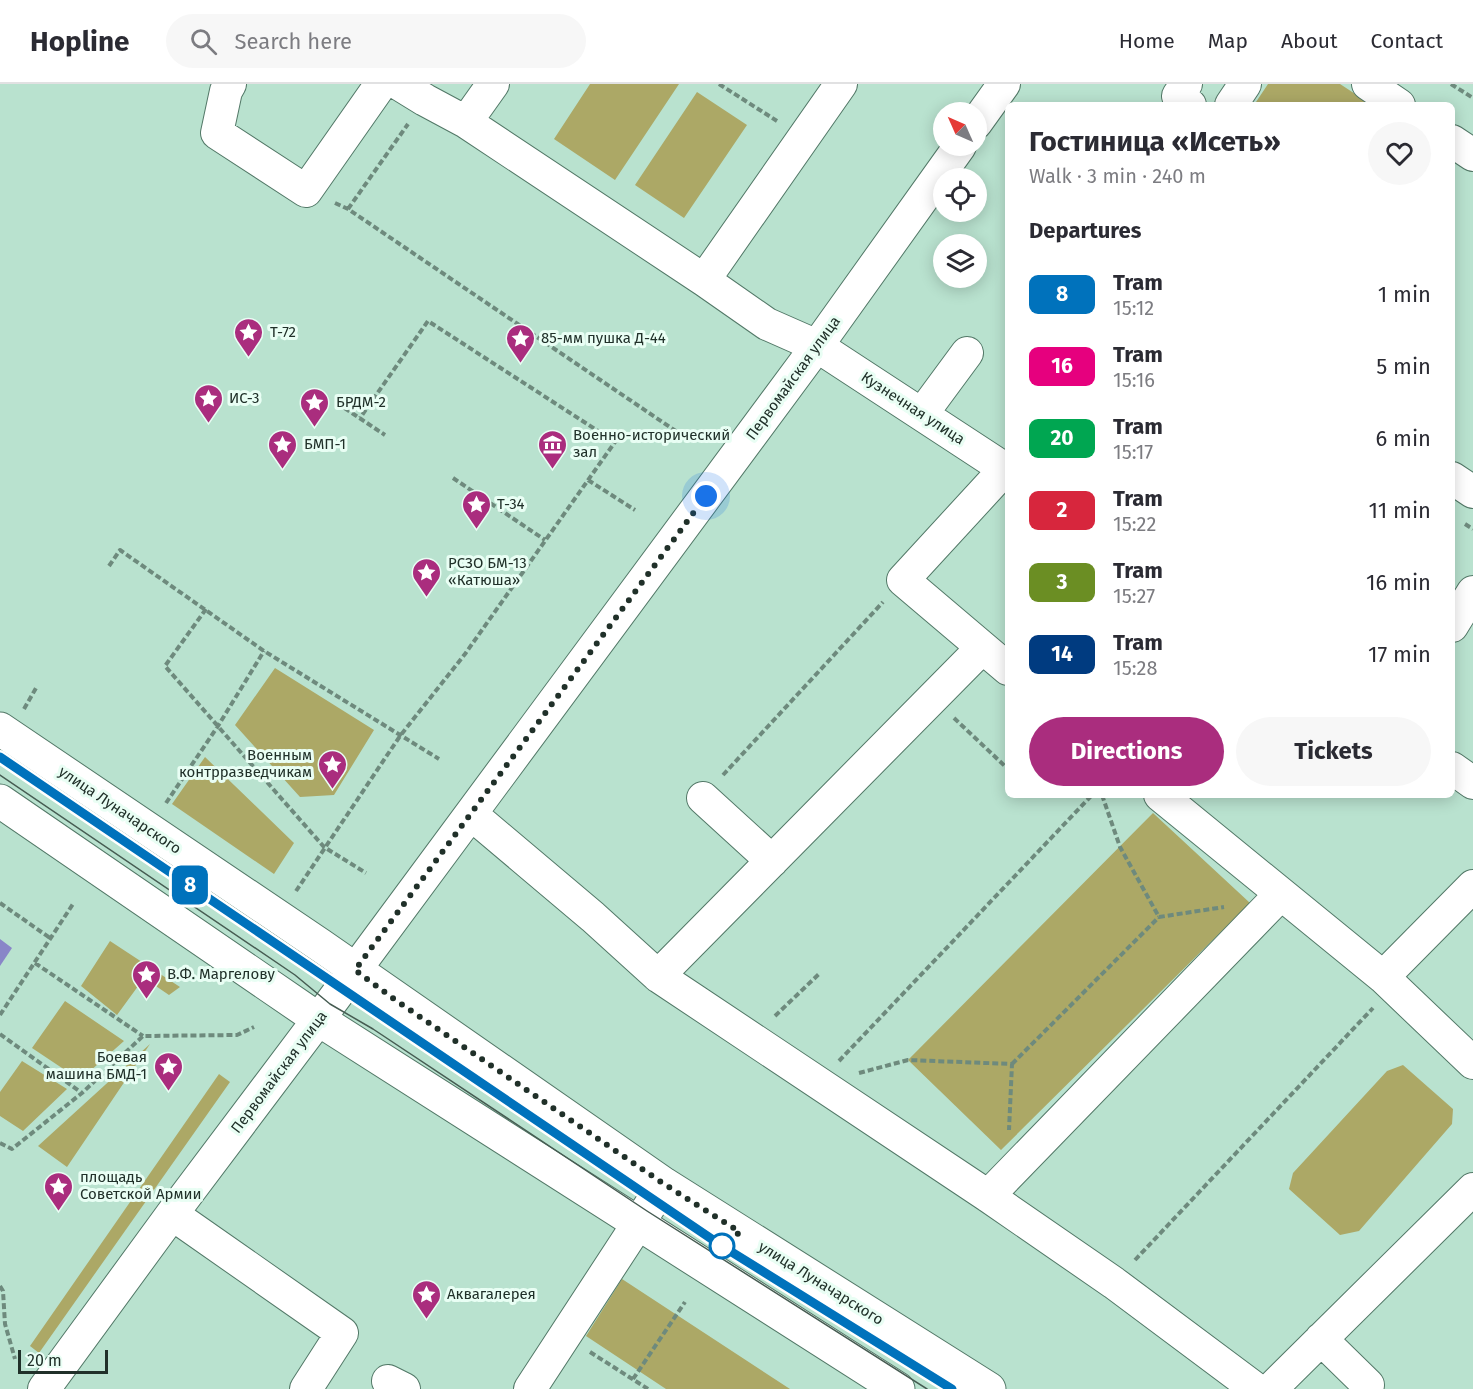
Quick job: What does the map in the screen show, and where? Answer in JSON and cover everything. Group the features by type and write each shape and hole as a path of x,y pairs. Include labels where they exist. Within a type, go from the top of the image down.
{"main road":[{"name":"улица Луначарского","path":"11,721 394,999 664,1184 989,1389"},
{"path":"0,801 318,1019 898,1389"}],"street":[{"path":"230,84 226,91 217,133 306,191 381,84"},
{"path":"466,122 492,84"},
{"path":"704,280 841,84"},
{"path":"987,108 1004,84"},
{"path":"1186,84 1178,96 1186,102"},
{"path":"1233,102 1245,84"},
{"path":"1368,84 1395,102"},
{"name":"Кузнечная улица","path":"412,92 466,122 767,324 817,346 1005,469"},
{"name":"Первомайская улица","path":"44,1389 817,346 953,156"},
{"path":"922,414 967,354"},
{"path":"1005,471 903,580 1005,667"},
{"path":"1455,480 1473,492"},
{"path":"1455,621 1473,592"},
{"path":"658,976 982,648"},
{"path":"1455,770 1473,783"},
{"path":"703,798 772,861"},
{"path":"1164,798 1388,982 1473,1063"},
{"path":"471,814 593,917 658,976 1114,1282 1256,1389"},
{"path":"1388,982 1473,886"},
{"path":"988,1196 1281,894"},
{"path":"530,1389 664,1184"},
{"path":"1271,1389 1473,1189"},
{"path":"172,1214 342,1333 306,1389"},
{"path":"1322,1339 1368,1385"}],"path":[{"path":"719,84 804,139"},
{"path":"1450,84 1473,98"},
{"path":"348,209 412,92"},
{"path":"306,191 348,209 686,438"},
{"path":"294,894 400,736 465,654 615,442 428,321 360,418"},
{"path":"337,403 385,435"},
{"path":"453,478 545,540"},
{"path":"588,480 635,510"},
{"path":"108,566 120,550 264,651 439,759"},
{"path":"703,798 903,580"},
{"path":"206,609 165,666 324,847 366,873"},
{"path":"162,808 218,726 264,651"},
{"path":"11,721 36,688"},
{"path":"933,697 1005,766"},
{"path":"818,1084 1089,798"},
{"path":"1103,798 1120,847 1159,916"},
{"path":"0,903 50,938"},
{"path":"0,1015 73,904"},
{"path":"1009,1131 1012,1065 1159,916 1227,906"},
{"path":"35,963 143,1036 237,1035 254,1027"},
{"path":"753,1038 820,973"},
{"path":"1114,1282 1388,982"},
{"path":"0,1034 82,1093"},
{"path":"0,1143 12,1149 82,1093 143,1036"},
{"path":"818,1084 908,1060 1012,1065"},
{"path":"0,1286 3,1291 5,1324 15,1359"},
{"path":"633,1379 685,1302"},
{"path":"565,1336 648,1389"}],"shaded area":[{"path":"590,84 679,84 615,180 554,139"},
{"path":"1268,84 1340,84 1367,102 1256,102"},
{"path":"697,92 747,125 684,218 635,185"},
{"path":"275,668 374,730 334,795 300,797 235,725"},
{"path":"205,757 294,843 274,874 172,804"},
{"path":"1153,813 1250,903 1001,1150 908,1060"},
{"path":"0,939 12,948 0,966"},
{"path":"110,941 180,987 169,995 144,978 117,1015 81,986"},
{"path":"65,1001 124,1041 80,1080 32,1048"},
{"path":"150,1044 67,1167 38,1146"},
{"path":"22,1061 67,1089 23,1131 0,1116 0,1092"},
{"path":"1403,1065 1453,1109 1452,1124 1359,1231 1340,1235 1289,1189 1293,1173 1387,1071"},
{"path":"219,1074 230,1082 39,1353 30,1346"},
{"path":"622,1279 790,1389 666,1389 586,1336"}],"tram line":[{"path":"0,757 722,1246 952,1389"},
{"name":"8","path":"0,757 722,1246 952,1389"},
{"path":"0,775 295,975 330,1004 373,1029 647,1211 927,1389"}],"place":[{"name":"Т-72","path":"249,358"},
{"name":"85-мм пушка Д-44","path":"520,364"},
{"name":"ИС-3","path":"208,424"},
{"name":"БРДМ-2","path":"315,428"},
{"name":"БМП-1","path":"283,470"},
{"name":"Военно-исторический зал","path":"552,470"},
{"name":"Т-34","path":"476,530"},
{"name":"РСЗО БМ-13 «Катюша»","path":"427,598"},
{"name":"Военным контрразведчикам","path":"333,790"},
{"name":"В.Ф. Маргелову","path":"146,1000"},
{"name":"Боевая машина БМД-1","path":"168,1092"},
{"name":"площадь Советской Армии","path":"59,1212"},
{"name":"Аквагалерея","path":"426,1320"}],"route":[{"path":"706,496 355,970 664,1184 740,1232 722,1246"}]}
